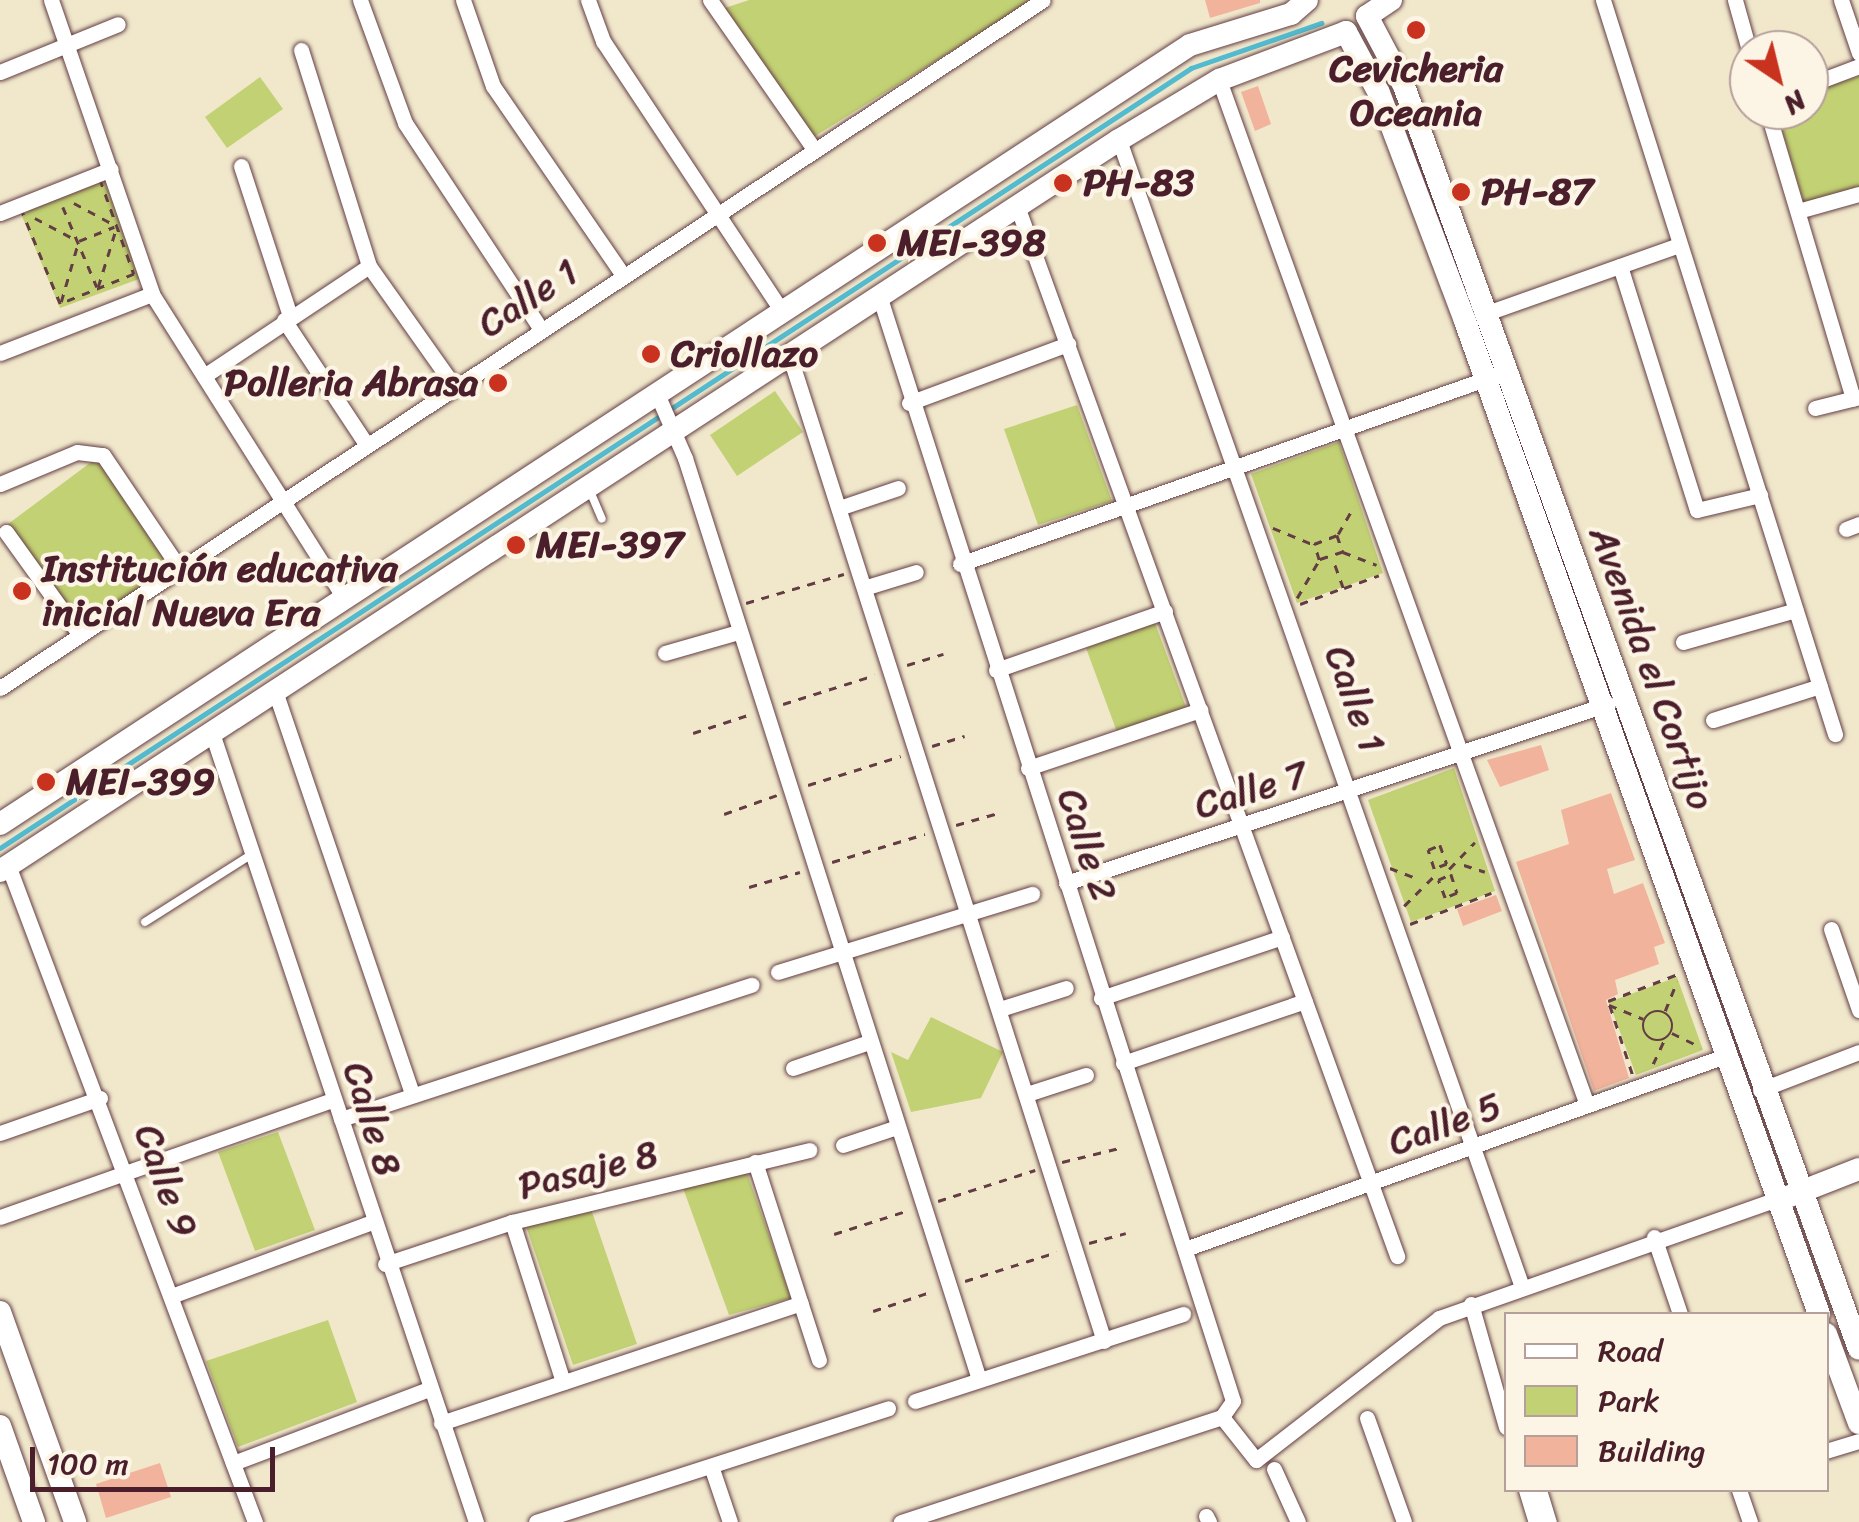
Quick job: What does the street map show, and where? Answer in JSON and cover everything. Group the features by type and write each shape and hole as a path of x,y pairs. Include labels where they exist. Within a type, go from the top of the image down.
{"street":[{"path":"52,0 152,294 344,598"},
{"path":"360,0 405,123 540,328"},
{"path":"463,0 493,86 623,275"},
{"path":"588,0 603,41 782,311"},
{"path":"710,0 814,149"},
{"name":"Calle 1","path":"0,688 540,328 1043,0"},
{"path":"0,824 344,598 577,469 672,425 880,295 1190,45 1291,14 1307,0"},
{"path":"4,868 275,692 577,469 658,398 782,311 1007,190 1119,140 1219,80 1346,32 1391,0"},
{"path":"1604,0 1835,734"},
{"path":"1734,0 1743,30"},
{"path":"1840,0 1859,53"},
{"name":"Avenida el Cortijo","path":"1368,16 1404,86 1487,314 1497,375 1602,706 1818,1312"},
{"path":"0,72 118,24"},
{"name":"Avenida el Cortijo","path":"1346,32 1379,93 1626,699 1859,1349"},
{"path":"300,50 369,266 454,386"},
{"path":"1829,77 1859,66"},
{"path":"1219,80 1587,1106"},
{"path":"1773,130 1856,397 1814,408"},
{"name":"Calle 1","path":"1119,140 1354,792 1521,1284"},
{"path":"241,166 287,318 366,444"},
{"path":"0,213 111,169"},
{"path":"1007,190 1068,344 1397,1256"},
{"path":"1798,211 1859,194"},
{"path":"1487,314 1680,245"},
{"path":"204,376 369,266"},
{"path":"1620,266 1697,510 1760,495"},
{"path":"0,353 152,294"},
{"name":"Calle 2","path":"880,295 960,564 1233,1401 1224,1415"},
{"path":"909,402 1068,344"},
{"path":"789,354 801,376 1104,1342"},
{"path":"960,564 1497,375"},
{"path":"658,398 672,425 980,1379"},
{"path":"0,484 91,450 180,569"},
{"path":"842,507 898,488"},
{"path":"6,532 80,635"},
{"path":"867,587 916,572"},
{"path":"1683,642 1796,610"},
{"path":"996,670 1165,611"},
{"path":"665,653 738,632"},
{"path":"1713,720 1820,686"},
{"path":"275,692 412,1093"},
{"name":"Calle 7","path":"1066,883 1354,792 1460,751 1626,699"},
{"path":"1028,768 1200,710"},
{"name":"Calle 8","path":"212,732 341,1119 370,1223 476,1522"},
{"name":"Calle 9","path":"4,868 100,1098 255,1522"},
{"path":"778,972 1032,894"},
{"path":"1831,929 1859,1010"},
{"path":"1101,998 1282,937"},
{"path":"341,1119 752,985"},
{"path":"1000,1008 1066,988"},
{"path":"1123,1062 1306,1001"},
{"path":"793,1068 870,1042"},
{"name":"Calle 5","path":"1185,1249 1654,1083 1722,1050"},
{"path":"1741,1098 1859,1052"},
{"path":"1027,1094 1086,1075"},
{"path":"0,1133 100,1098"},
{"path":"0,1217 127,1169 333,1100"},
{"path":"843,1144 897,1127"},
{"name":"Pasaje 8","path":"385,1264 512,1222 809,1150"},
{"path":"755,1162 819,1360"},
{"path":"902,1522 946,1515 1224,1415 1256,1460 1411,1336 1472,1304 1654,1237 1805,1192 1859,1169"},
{"path":"512,1222 563,1382"},
{"path":"174,1295 370,1223"},
{"path":"1654,1237 1679,1312"},
{"path":"440,1423 801,1303"},
{"path":"1472,1304 1504,1420"},
{"path":"0,1312 75,1522"},
{"path":"916,1401 1183,1314"},
{"path":"1829,1342 1859,1423"},
{"path":"233,1463 428,1389"},
{"path":"536,1522 888,1408"},
{"path":"1367,1418 1404,1522"},
{"path":"1,1433 34,1522"},
{"path":"1829,1450 1859,1440"},
{"path":"711,1466 730,1522"},
{"path":"1274,1469 1298,1522"},
{"path":"1527,1492 1536,1522"},
{"path":"1540,1492 1550,1522"},
{"path":"1740,1492 1750,1522"}],"lane":[{"path":"577,469 602,520"},
{"path":"145,922 252,854"}],"path":[{"path":"20,210 100,179 134,274 60,304"},
{"path":"58,195 116,226"},
{"path":"58,195 97,288"},
{"path":"20,210 78,241 116,226"},
{"path":"20,210 60,304"},
{"path":"97,288 116,226"},
{"path":"60,304 78,241"},
{"path":"1258,530 1314,544 1338,535 1366,495"},
{"path":"1338,535 1343,552"},
{"path":"1286,606 1318,560 1314,544"},
{"path":"1343,552 1392,567"},
{"path":"1334,562 1343,552"},
{"path":"1318,560 1334,562"},
{"path":"1334,562 1343,588"},
{"path":"1286,606 1392,567"},
{"path":"730,608 862,569"},
{"path":"693,733 944,654"},
{"path":"724,814 964,736"},
{"path":"749,886 998,812"},
{"path":"1394,867 1421,880 1437,877 1462,864 1488,833"},
{"path":"1440,845 1446,864 1457,894 1445,898 1428,850 1440,845"},
{"path":"1434,868 1446,864"},
{"path":"1462,864 1500,868"},
{"path":"1408,905 1421,880"},
{"path":"1400,927 1507,888"},
{"path":"1609,1005 1694,971"},
{"path":"1694,971 1678,980 1664,1012 1671,1032 1702,1048 1722,1050"},
{"path":"1609,1005 1644,1020 1664,1012"},
{"path":"1609,1005 1637,1088"},
{"path":"1644,1020 1648,1036 1665,1038"},
{"path":"1654,1083 1665,1038 1671,1032"},
{"path":"834,1234 1049,1165 1118,1148"},
{"path":"873,1311 1126,1233"}],"green space":[{"path":"749,0 1032,1 812,138 725,8"},
{"path":"1859,76 1859,187 1804,204 1782,130 1829,130 1829,86"},
{"path":"260,77 283,109 227,148 205,117"},
{"path":"103,177 139,279 60,308 19,209"},
{"path":"775,391 803,432 737,476 710,435"},
{"path":"1077,405 1112,501 1038,525 1004,429"},
{"path":"1339,442 1383,573 1297,603 1251,474"},
{"path":"98,457 172,565 79,629 8,524"},
{"path":"1155,623 1186,707 1117,732 1086,648"},
{"path":"1454,768 1495,891 1411,922 1368,800"},
{"path":"1677,977 1703,1050 1636,1075 1609,1002"},
{"path":"931,1017 1003,1052 981,1098 911,1112 891,1052 908,1060"},
{"path":"278,1132 315,1230 255,1251 218,1152"},
{"path":"747,1173 791,1298 729,1315 683,1188"},
{"path":"591,1209 637,1344 573,1365 526,1226"},
{"path":"328,1320 357,1402 238,1447 206,1361"}],"building":[{"path":"1205,0 1260,0 1260,3 1210,18"},
{"path":"1258,86 1271,124 1255,131 1241,92"},
{"path":"1541,745 1549,770 1500,787 1487,760"},
{"path":"1611,793 1635,860 1607,869 1614,894 1643,883 1665,943 1654,947 1659,964 1615,980 1618,994 1606,1000 1629,1078 1594,1091 1516,862 1569,844 1561,810"},
{"path":"1496,895 1502,911 1463,926 1457,909"},
{"path":"160,1463 171,1497 106,1518 96,1484"}],"waterway":[{"path":"0,848 1191,68 1321,23"}],"place":[{"name":"Cevicheria Oceania","path":"1416,30"},
{"name":"PH-83","path":"1063,183"},
{"name":"PH-87","path":"1461,192"},
{"name":"MEI-398","path":"877,243"},
{"name":"Criollazo","path":"651,354"},
{"name":"Polleria Abrasa","path":"498,383"},
{"name":"MEI-397","path":"516,545"},
{"name":"Institución educativa inicial Nueva Era","path":"22,591"},
{"name":"MEI-399","path":"46,782"}]}
